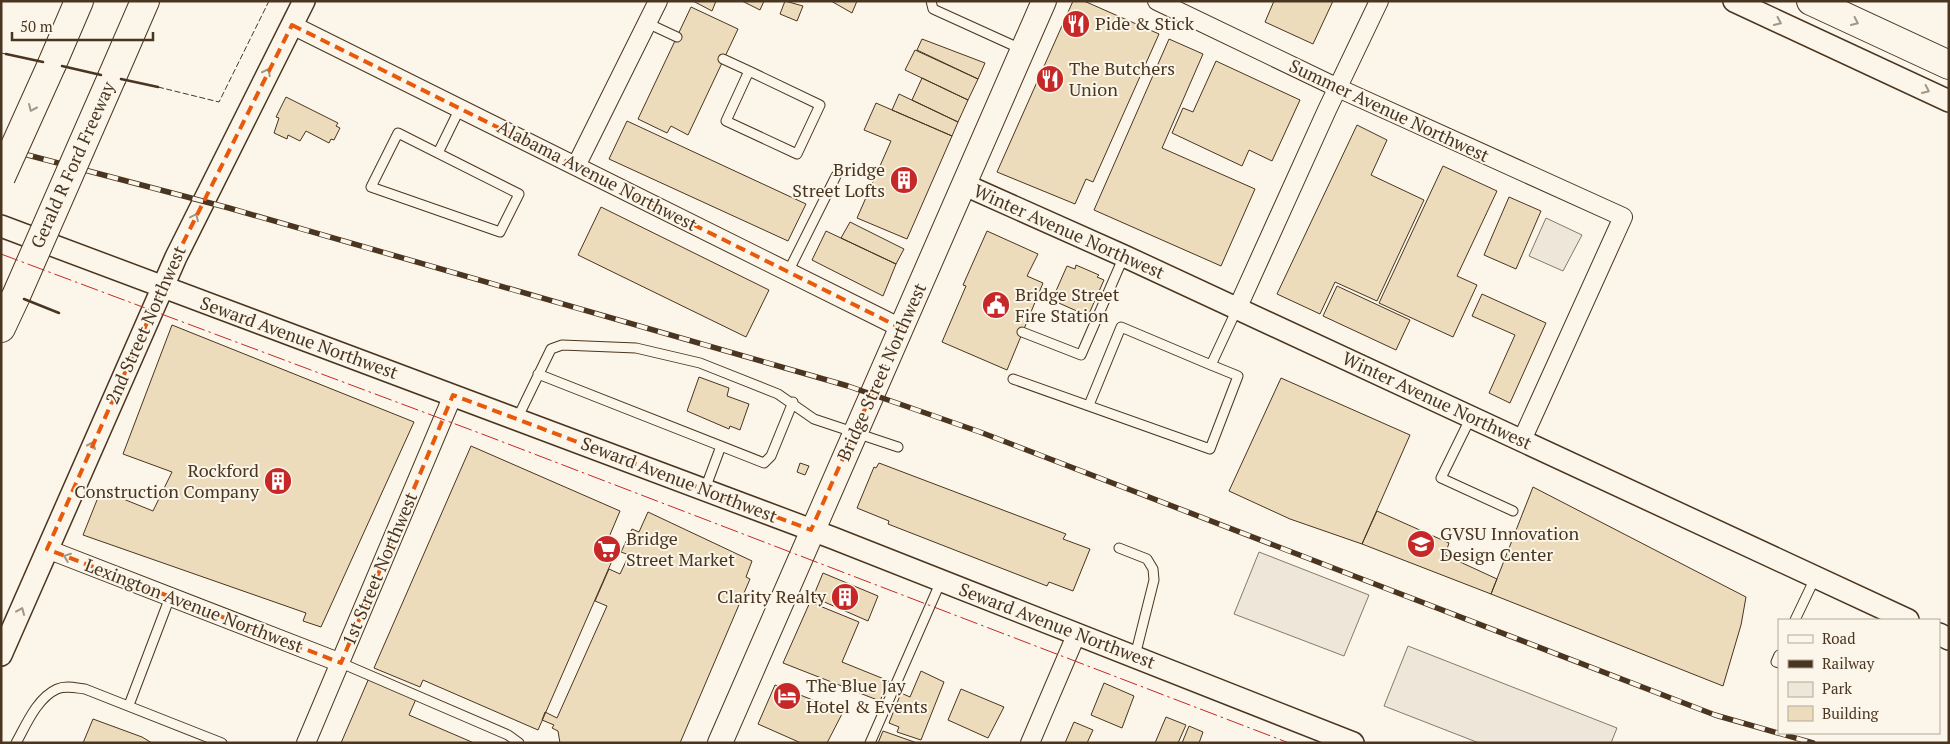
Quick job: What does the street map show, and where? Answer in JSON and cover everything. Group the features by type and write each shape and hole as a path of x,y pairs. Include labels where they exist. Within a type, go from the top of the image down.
{"highway":[{"path":"1,177 79,1"},
{"name":"Gerald R Ford Freeway","path":"1,328 145,1"},
{"path":"1811,1 1949,65"}],"main road":[{"name":"Bridge Street Northwest","path":"720,743 811,530 965,185 1023,49 1038,3"}],"street":[{"name":"2nd Street Northwest","path":"1,655 162,286 202,201 304,1"},
{"path":"576,166 658,1"},
{"name":"Summer Avenue Northwest","path":"1156,1 1338,88 1623,217 1522,440"},
{"path":"1237,309 1379,1"},
{"path":"1734,1 1949,101"},
{"name":"Alabama Avenue Northwest","path":"292,24 901,328"},
{"name":"Winter Avenue Northwest","path":"965,185 1471,416 1906,619"},
{"name":"Seward Avenue Northwest","path":"1,226 811,530 1077,633 1340,740"},
{"name":"1st Street Northwest","path":"306,743 453,395"},
{"name":"Lexington Avenue Northwest","path":"47,549 341,663"},
{"path":"1030,743 1077,633"}],"lane":[{"path":"931,1 933,9 1023,49"},
{"path":"647,23 677,37"},
{"path":"723,59 749,71 820,105 797,154 726,121 749,71"},
{"path":"438,153 460,108"},
{"path":"398,133 438,153 519,194 500,232 371,187 398,133"},
{"path":"788,272 836,176"},
{"path":"1022,332 1081,355 1124,256"},
{"path":"1211,365 1237,309"},
{"path":"1013,379 1210,449 1238,376 1121,327 1089,406"},
{"path":"517,419 551,349 562,345 636,348 700,363 778,394 793,402 814,418 898,447"},
{"path":"538,374 764,463 768,461 793,402"},
{"path":"1471,416 1441,478 1513,511"},
{"path":"705,490 721,446"},
{"path":"1119,548 1147,559 1153,569 1154,580 1135,657"},
{"path":"1795,619 1816,577"},
{"path":"870,743 941,580"},
{"path":"129,705 170,597"},
{"path":"341,663 508,735 518,743"},
{"path":"16,743 35,709 56,689 70,687 85,689 129,705 222,743"}],"highlighted area":[{"path":"292,25 901,328 811,530 453,395 341,663 47,549 176,257"}],"green space":[{"path":"1546,218 1582,235 1563,271 1529,256"},
{"path":"1259,552 1369,595 1344,656 1234,614"},
{"path":"1408,646 1617,728 1611,743 1479,743 1384,706"}],"building":[{"path":"693,1 716,1 712,11"},
{"path":"742,1 764,1 760,10"},
{"path":"785,1 803,6 797,21 780,14"},
{"path":"831,1 857,1 852,13"},
{"path":"1073,1 1084,1 1159,34 1093,182 1086,179 1075,204 997,172"},
{"path":"1274,1 1333,1 1313,44 1265,22"},
{"path":"691,7 738,29 688,135 671,126 667,133 638,119"},
{"path":"922,39 985,63 978,79 917,50"},
{"path":"1169,39 1203,54 1162,148 1255,189 1221,266 1094,210"},
{"path":"915,50 978,79 968,100 905,70"},
{"path":"1216,61 1300,100 1272,161 1249,150 1242,166 1172,133 1183,108 1193,112"},
{"path":"922,78 968,100 958,122 912,100"},
{"path":"899,94 958,122 952,136 892,110"},
{"path":"286,97 338,123 336,126 340,128 334,140 331,139 329,143 306,131 300,141 288,135 287,139 274,133 279,118 276,117"},
{"name":"Bridge Street Lofts","path":"876,103 952,136 907,239 857,218 891,141 864,130"},
{"path":"627,121 806,204 788,241 609,159"},
{"path":"1357,125 1387,140 1371,175 1424,200 1377,301 1335,282 1320,314 1277,294"},
{"path":"1443,166 1497,191 1457,276 1477,285 1453,337 1379,303"},
{"path":"1509,197 1541,211 1516,269 1484,255"},
{"path":"601,207 769,290 746,337 578,255"},
{"path":"850,222 904,249 896,264 841,238"},
{"path":"826,231 896,264 883,296 812,260"},
{"name":"Bridge Street Fire Station","path":"987,231 1038,254 1027,276 1043,283 1007,370 942,342 966,286 963,285"},
{"path":"1076,265 1099,275 1097,277 1104,280 1088,316 1052,300 1067,266 1075,269"},
{"path":"1337,286 1410,320 1396,350 1323,316"},
{"path":"1482,294 1546,323 1510,403 1489,393 1515,335 1472,316"},
{"name":"Rockford Construction Company","path":"172,325 414,422 321,627 303,621 306,613 83,535 101,490 153,511 172,472 123,454"},
{"path":"699,377 729,388 727,396 749,404 740,430 730,426 729,429 687,411"},
{"path":"1281,378 1410,435 1362,544 1290,519 1229,491"},
{"path":"471,446 620,511 604,549 615,554 538,730 423,680 420,687 374,668"},
{"path":"800,463 809,466 805,475 797,472"},
{"path":"879,463 1066,534 1063,539 1090,549 1073,591 1049,582 1047,586 888,524 889,521 857,508 874,467 876,468"},
{"path":"1533,487 1746,597 1741,625 1723,686 1491,594"},
{"path":"1377,511 1449,543 1445,555 1497,579 1491,594 1362,544"},
{"path":"648,512 752,561 746,577 750,579 680,743 560,743 558,731 552,728 554,725 542,720 545,712 557,718 607,606 595,601 609,569 620,574 629,555 621,552 632,529 639,532"},
{"name":"Clarity Realty","path":"823,573 878,596 868,621 813,597"},
{"path":"810,602 859,622 842,662 889,681 880,701 783,663"},
{"path":"921,671 944,682 921,740 897,732 899,727 889,723 901,693 910,697"},
{"path":"369,678 416,699 409,715 474,743 341,743"},
{"path":"1104,683 1134,696 1122,728 1091,715"},
{"path":"775,685 843,712 827,743 801,743 758,724"},
{"path":"961,689 1004,707 988,738 948,720"},
{"path":"1166,717 1186,725 1178,743 1155,743"},
{"path":"93,719 142,737 152,743 83,743"},
{"path":"1074,722 1093,730 1087,743 1065,743"},
{"path":"1189,726 1203,732 1199,743 1182,743"},
{"path":"883,731 917,743 878,743"}],"railway":[{"path":"1,148 229,208 848,386 980,432 1715,715 1778,733"},
{"path":"1782,734 1813,743"}],"fence":[{"path":"158,87 219,102 269,1"},
{"path":"1,53 6,54"}],"wall":[{"path":"6,54 43,62"},
{"path":"62,66 101,75"},
{"path":"121,79 158,87"},
{"path":"24,299 59,313"}],"power":[{"path":"1,254 482,434 1289,743"}],"place":[{"name":"Pide & Stick","path":"1076,24"},
{"name":"The Butchers Union","path":"1050,79"},
{"name":"Bridge Street Lofts","path":"904,180"},
{"name":"Bridge Street Fire Station","path":"996,305"},
{"name":"Rockford Construction Company","path":"278,481"},
{"name":"GVSU Innovation Design Center","path":"1421,544"},
{"name":"Bridge Street Market","path":"607,549"},
{"name":"Clarity Realty","path":"845,597"},
{"name":"The Blue Jay Hotel & Events","path":"787,696"}]}
